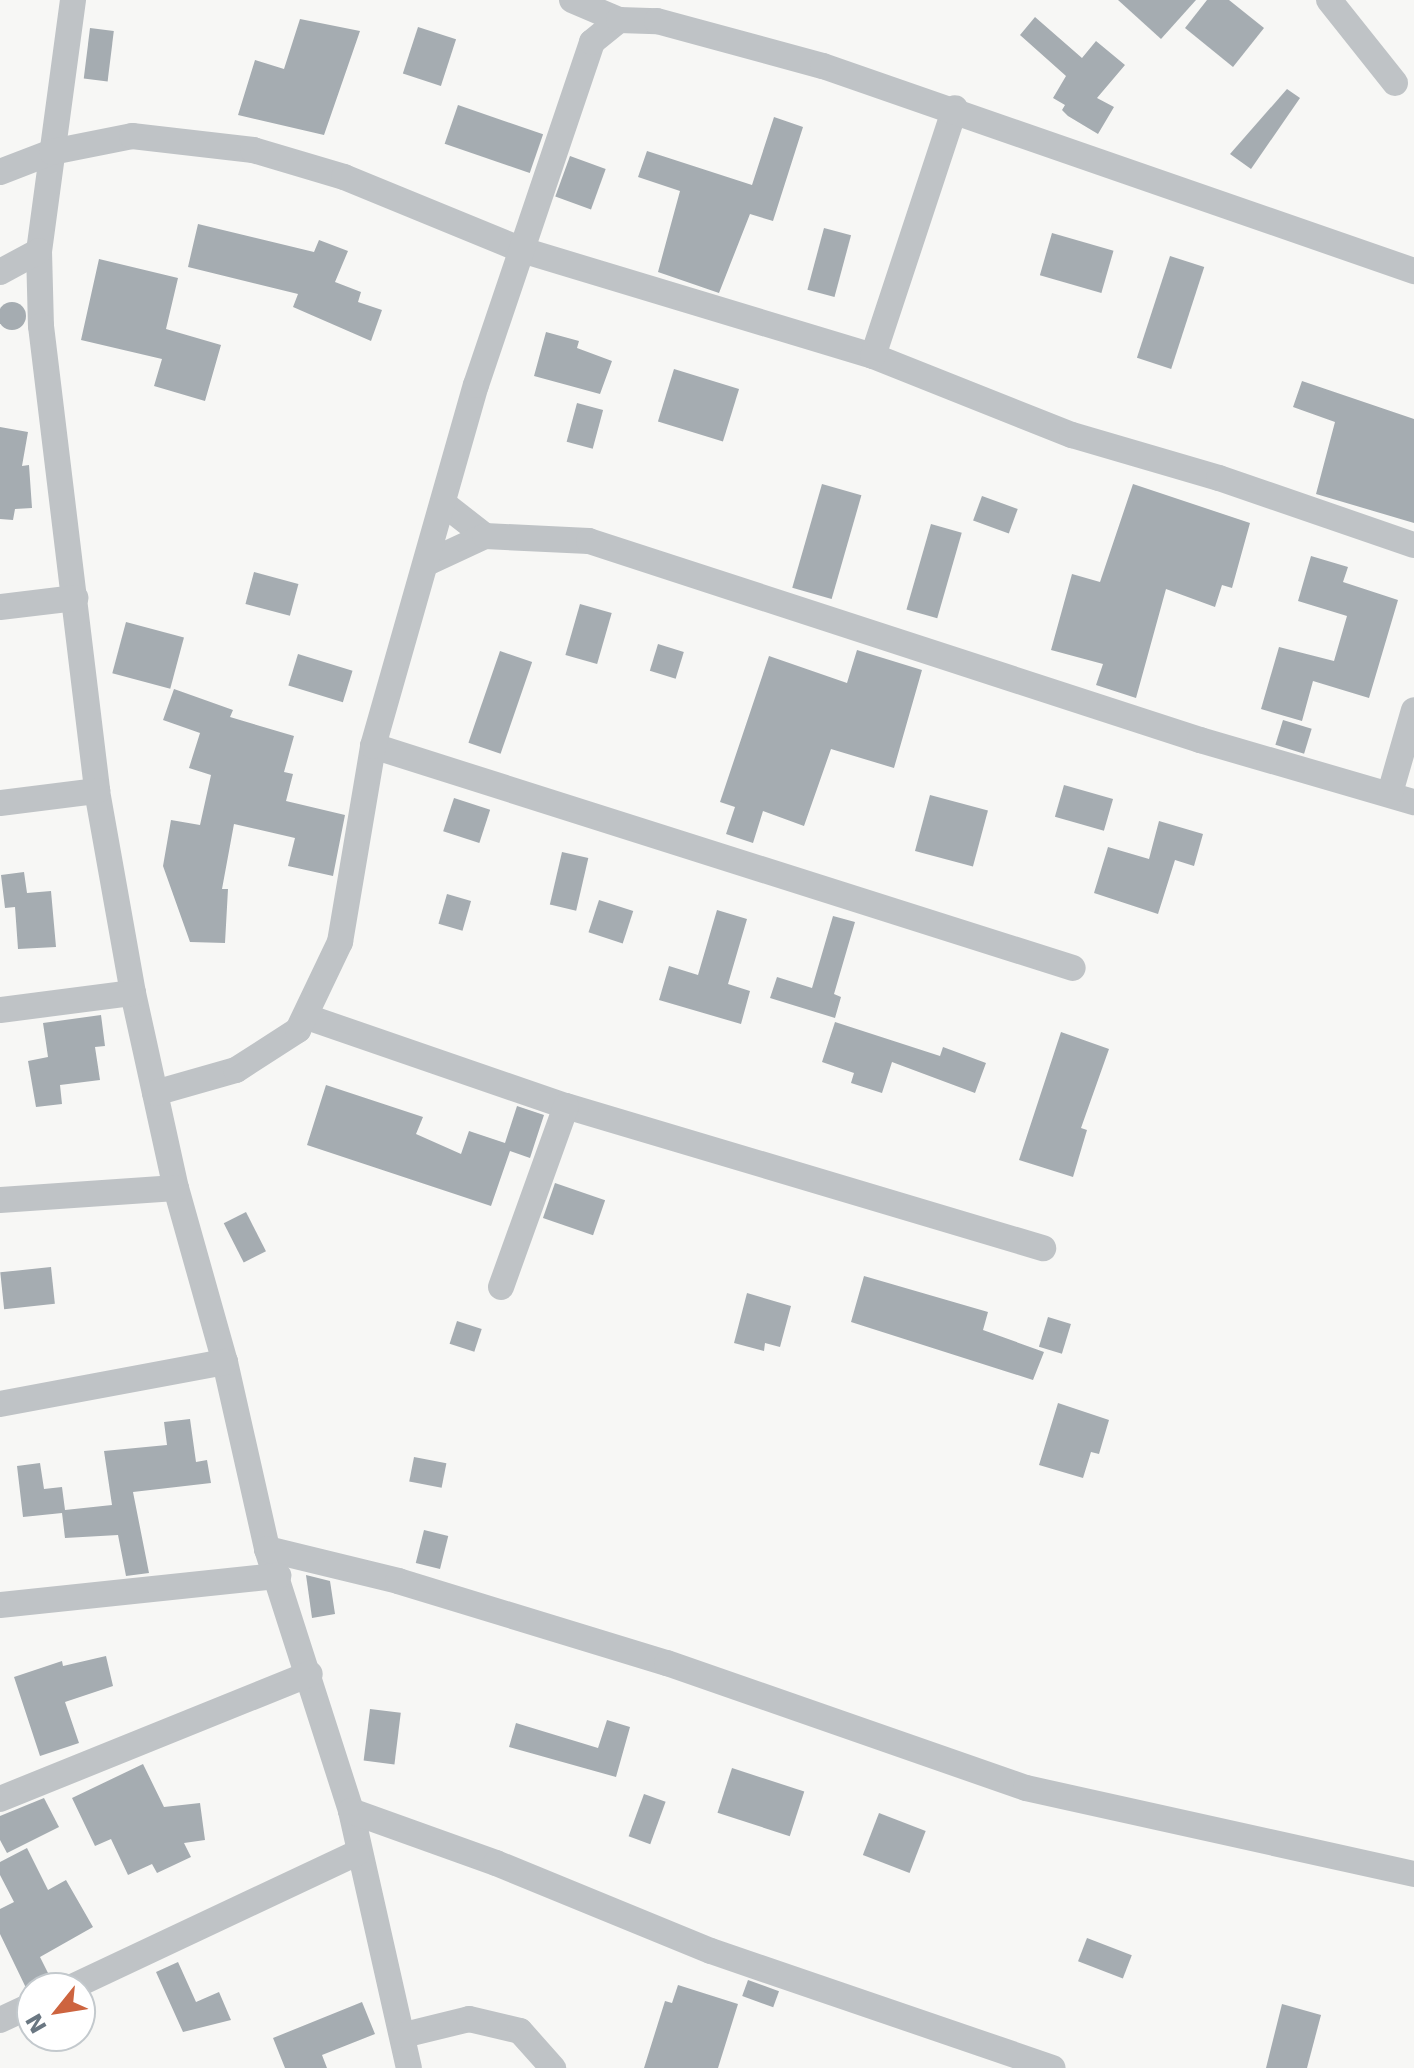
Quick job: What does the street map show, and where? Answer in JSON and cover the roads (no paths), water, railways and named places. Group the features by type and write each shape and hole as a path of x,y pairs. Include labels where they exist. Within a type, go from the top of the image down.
{"street":[{"path":"73,0 39,251 41,326 97,791 133,993 176,1188 225,1362 267,1549 310,1674 351,1811 357,1853 404,2035 409,2068"},
{"path":"572,0 619,20 657,21 759,46 955,108 1414,271"},
{"path":"1329,0 1395,83"},
{"path":"155,1093 236,1070 298,1030 307,1017 340,942 373,746 476,385 592,42 619,20"},
{"path":"873,356 955,108"},
{"path":"0,172 52,152 132,136 253,150 344,177 522,250 873,356 1072,435 1219,478 1414,545"},
{"path":"0,272 39,251"},
{"path":"444,504 485,536"},
{"path":"427,563 485,536 589,541 641,554 1186,735 1402,798 1414,710"},
{"path":"0,607 75,598"},
{"path":"373,746 1073,968"},
{"path":"0,803 97,791"},
{"path":"0,1010 133,993"},
{"path":"307,1017 566,1106 1043,1248"},
{"path":"501,1287 566,1106"},
{"path":"0,1200 176,1188"},
{"path":"0,1404 225,1362"},
{"path":"267,1549 398,1581 667,1663 1026,1788 1414,1874"},
{"path":"0,1605 278,1576"},
{"path":"0,1799 310,1674"},
{"path":"351,1811 496,1863 711,1951 1053,2068"},
{"path":"96,1976 357,1853"},
{"path":"404,2035 469,2019 520,2031 553,2068"}]}
